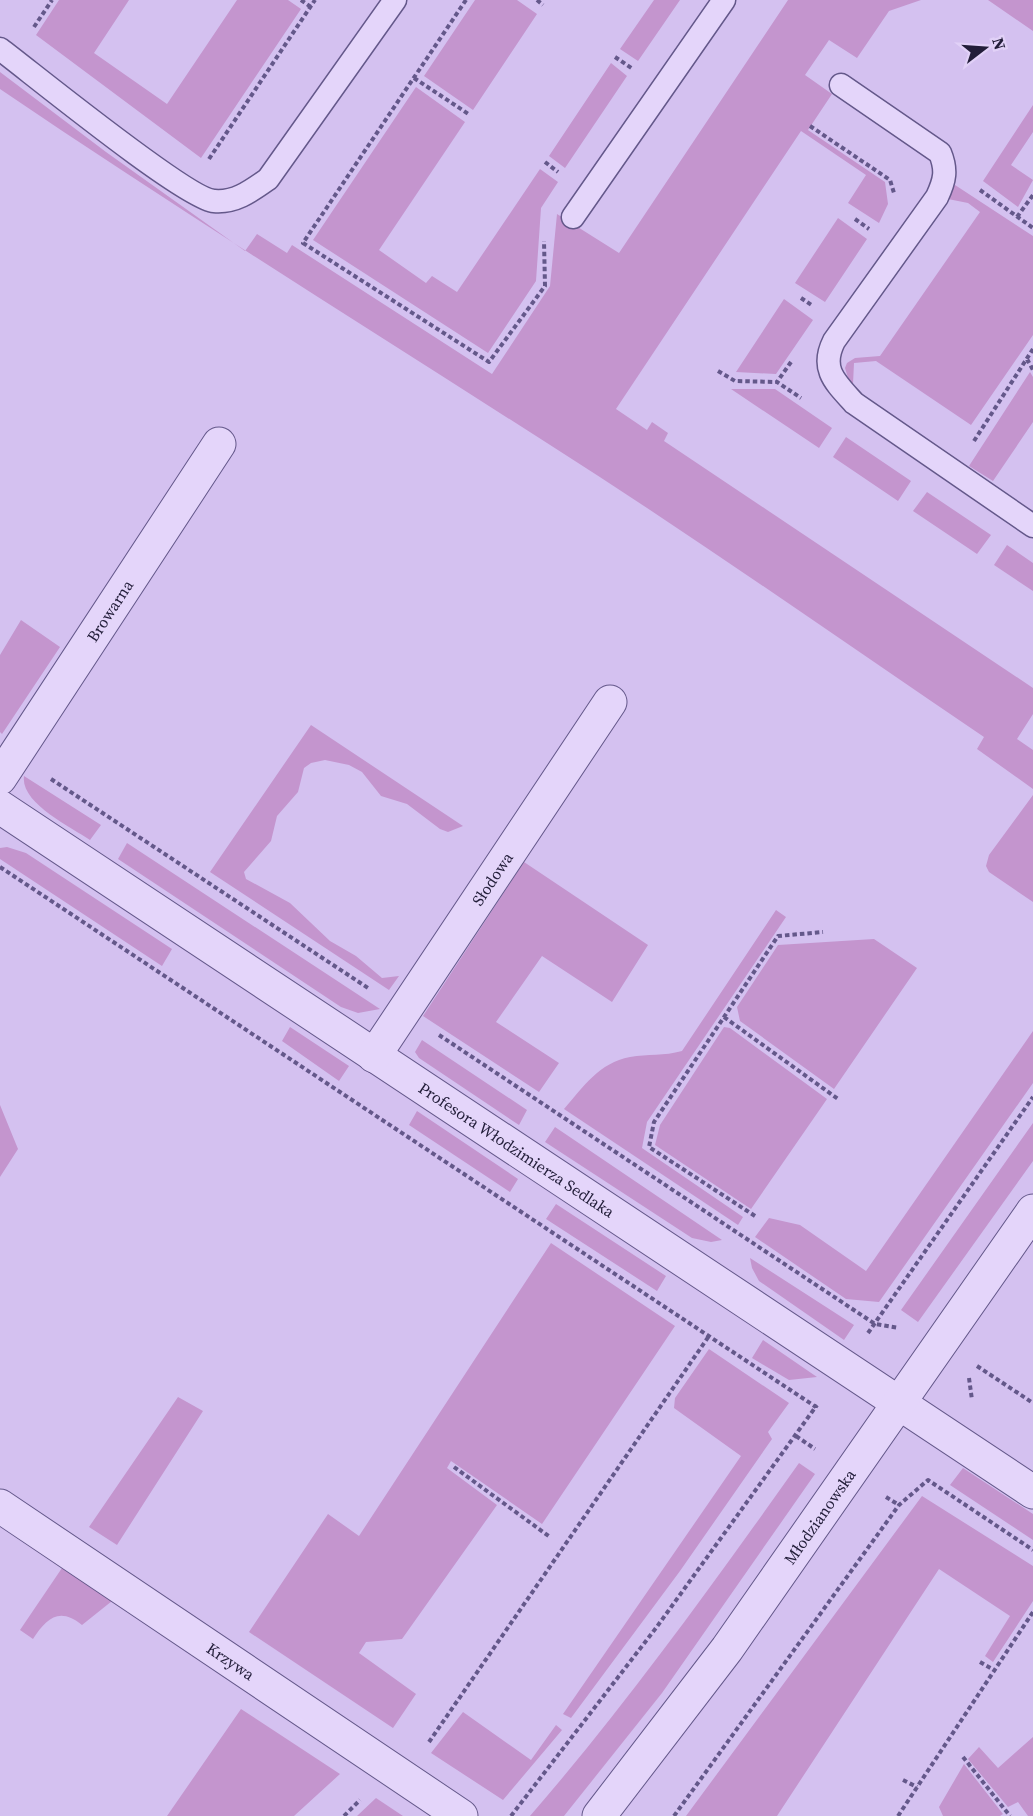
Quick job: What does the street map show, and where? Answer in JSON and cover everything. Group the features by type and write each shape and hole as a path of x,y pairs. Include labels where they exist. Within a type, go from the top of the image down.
{"street":[{"name":"Browarna","path":"7,767 219,444"},
{"name":"Słodowa","path":"374,1056 610,702"},
{"name":"Profesora Włodzimierza Sedlaka","path":"0,807 1033,1492"},
{"name":"Młodzianowska","path":"599,1816 727,1649 1033,1211"},
{"name":"Krzywa","path":"0,1506 461,1816"}],"lane":[{"path":"0,49 165,173 201,197 213,201 229,200 244,196 268,179 395,0"},
{"path":"573,217 723,0"},
{"path":"841,85 940,153 946,167 944,181 937,197 834,341 827,354 827,365 832,376 854,403 1033,526"}],"path":[{"path":"27,36 51,0"},
{"path":"301,0 311,7"},
{"path":"208,161 315,0"},
{"path":"466,0 303,243 489,362 545,285 544,231"},
{"path":"537,0 543,4"},
{"path":"615,57 638,73"},
{"path":"414,78 470,115"},
{"path":"545,162 566,177"},
{"path":"946,167 1033,228"},
{"path":"1017,217 1033,195"},
{"path":"954,472 1033,349"},
{"path":"1027,359 1033,370"},
{"path":"718,370 735,381 777,382"},
{"path":"7,767 404,1012 874,1324 902,1329 936,1351 969,1378"},
{"path":"0,867 816,1407"},
{"path":"754,1216 649,1147 654,1122 778,936 823,932"},
{"path":"724,1017 838,1099"},
{"path":"511,1816 656,1628 816,1407 1033,1097"},
{"path":"424,1749 709,1336"},
{"path":"973,1407 969,1378 983,1356"},
{"path":"977,1366 1033,1403"},
{"path":"454,1467 550,1537"},
{"path":"674,1816 899,1505 928,1480 1033,1550"},
{"path":"898,1816 1033,1612"},
{"path":"980,1662 994,1671"},
{"path":"963,1757 1010,1816"},
{"path":"903,1780 917,1787"}],"shaded area":[{"path":"59,0 129,0 94,53 167,104 237,0 288,0 301,9 201,158 36,35"},
{"path":"475,0 517,0 537,14 473,110 424,76"},
{"path":"654,0 680,0 638,61 620,49"},
{"path":"788,0 921,0 889,11 857,58 829,40 805,75 832,94 808,130 885,182 888,204 879,223 848,203 866,175 801,131 616,409 647,430 652,422 668,433 664,441 1033,688 1033,714 1017,739 1033,750 1033,789 977,749 984,737 767,588 547,443 245,250 257,234 287,253 292,245 492,374 550,286 557,214 619,253"},
{"path":"988,0 1033,0 1033,31"},
{"path":"611,63 627,76 565,168 549,156"},
{"path":"0,72 106,152 234,243 0,89"},
{"path":"416,87 465,122 379,250 426,283 432,276 457,292 540,169 558,182 541,208 536,281 488,353 313,240"},
{"path":"1033,105 1033,132 1011,165 1033,180 1018,207 983,181"},
{"path":"955,185 1033,236 1033,335 971,425 876,361 854,363 853,384 849,381 845,368 847,363 855,358 880,356 980,212 968,203 943,198"},
{"path":"838,218 867,239 825,302 795,283"},
{"path":"784,299 813,320 776,374 736,372"},
{"path":"1030,372 1033,377 1033,422 993,481 969,466"},
{"path":"731,389 775,389 832,428 819,448"},
{"path":"846,437 911,481 898,501 833,457"},
{"path":"927,492 991,535 977,554 913,511"},
{"path":"1007,545 1033,563 1033,591 994,565"},
{"path":"21,620 60,647 2,734 0,732 0,655"},
{"path":"311,725 463,826 448,832 440,829 407,804 381,796 362,772 349,765 325,760 311,763 304,768 298,792 277,816 271,841 244,872 246,879 290,903 330,941 356,956 382,978 399,976 389,990 210,872"},
{"path":"24,776 101,825 90,840 38,805 25,786"},
{"path":"1033,795 1033,902 989,872 986,866 989,855"},
{"path":"127,843 380,1009 358,1013 341,1007 118,859"},
{"path":"7,847 26,853 172,949 162,966 0,859 0,848"},
{"path":"524,862 648,945 612,1002 542,956 496,1022 559,1063 539,1092 423,1016"},
{"path":"776,910 786,917 647,1122 642,1148 743,1217 738,1225 564,1109 585,1084 609,1064 630,1057 682,1051"},
{"path":"874,939 917,968 834,1089 740,1021 737,1007 778,945"},
{"path":"290,1027 349,1066 339,1081 282,1041"},
{"path":"724,1027 730,1028 827,1099 751,1209 655,1145 660,1125"},
{"path":"1033,1031 1033,1083 879,1302 846,1299 755,1237 769,1218 800,1225 866,1271"},
{"path":"422,1040 527,1110 519,1125 419,1058 415,1052"},
{"path":"0,1105 18,1149 0,1177"},
{"path":"417,1111 518,1179 510,1192 409,1125"},
{"path":"1033,1123 1033,1161 918,1322 901,1310"},
{"path":"555,1127 722,1240 711,1242 692,1238 545,1142"},
{"path":"556,1204 666,1276 657,1291 546,1219"},
{"path":"551,1243 675,1326 542,1524 451,1461 447,1468 497,1505 402,1639 366,1642 359,1653 416,1694 393,1728 249,1632 328,1514 359,1536"},
{"path":"750,1258 854,1325 844,1340 759,1281"},
{"path":"763,1340 817,1377 789,1380 752,1358"},
{"path":"709,1349 789,1403 768,1432 772,1439 680,1571 571,1718 563,1714 741,1456 674,1408 675,1398"},
{"path":"178,1397 203,1411 117,1545 89,1527"},
{"path":"799,1463 815,1474 662,1693 564,1816 530,1816 635,1687"},
{"path":"963,1468 1033,1514 1033,1540 950,1485"},
{"path":"922,1496 1033,1566 1033,1601 993,1662 985,1656 1010,1616 939,1569 777,1816 686,1816"},
{"path":"62,1568 112,1601 82,1625 66,1616 54,1617 33,1639 20,1630"},
{"path":"241,1709 340,1774 294,1816 167,1816"},
{"path":"463,1712 531,1760 556,1725 562,1730 503,1800 431,1753"},
{"path":"1033,1737 1033,1816 1028,1816 1018,1802 1008,1807 968,1759 979,1747 998,1768"},
{"path":"964,1764 1003,1814 1000,1816 943,1816 939,1807"},
{"path":"376,1798 403,1816 357,1816"}]}
